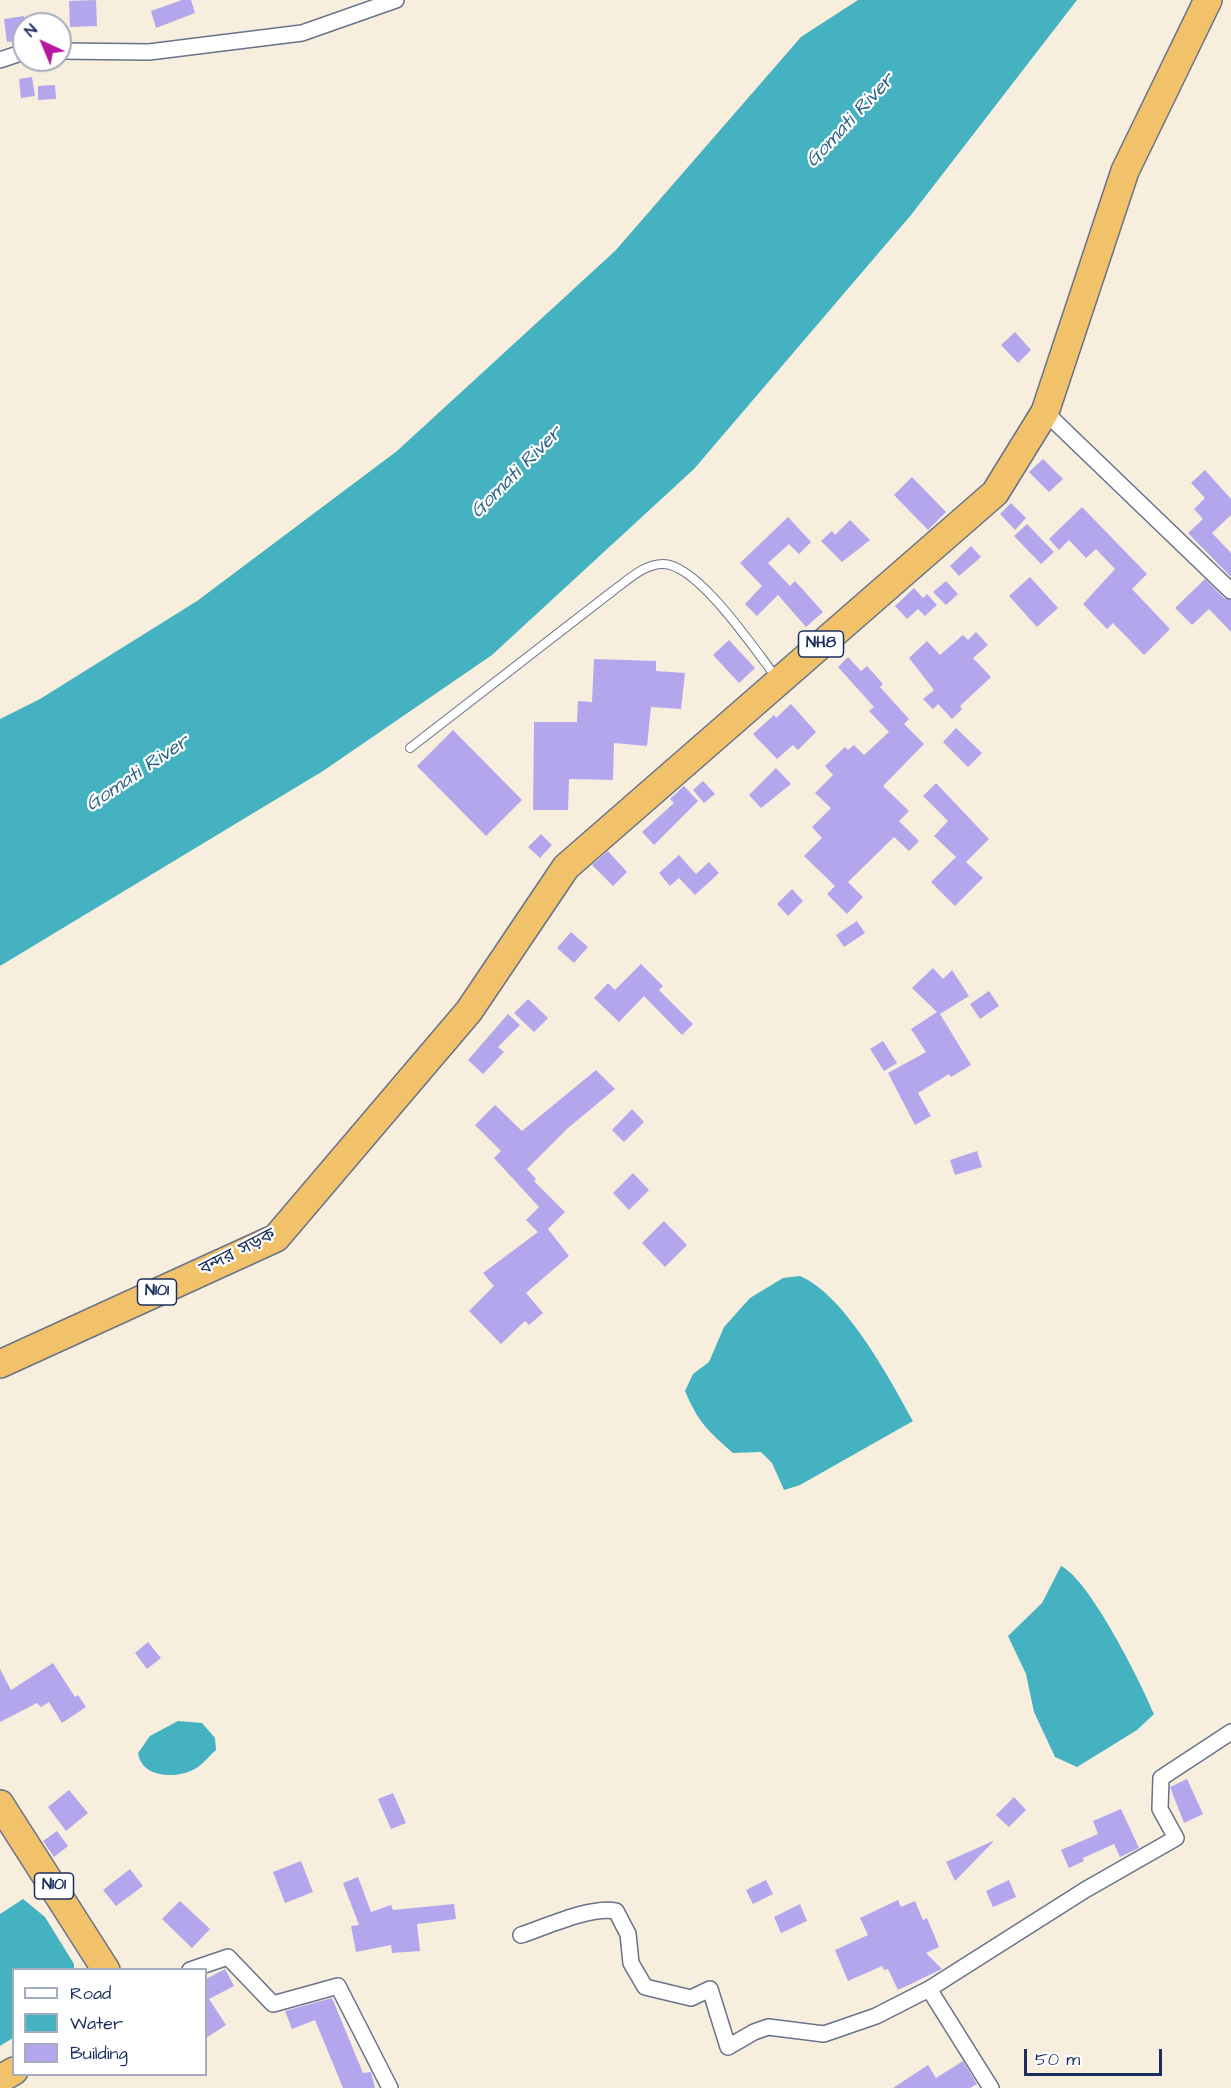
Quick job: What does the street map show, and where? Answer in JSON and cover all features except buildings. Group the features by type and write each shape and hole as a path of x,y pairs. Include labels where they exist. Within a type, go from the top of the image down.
{"highway":[{"name":"NH8","path":"304,1207 469,1011 566,867 995,493 1046,412 1125,171 1208,0"},
{"name":"বন্দর সড়ক","path":"0,1364 276,1238 304,1207"},
{"name":"N101","path":"0,1804 105,1968"}],"street":[{"path":"72,51 149,52 302,33 396,0"},
{"path":"1046,412 1231,591"},
{"path":"521,1935 582,1915 607,1909 616,1911 628,1934 631,1963 645,1987 691,1998 710,1989 728,2047 768,2027 824,2034 876,2016 929,1989 1085,1890 1176,1838 1160,1809 1161,1778 1231,1732"},
{"path":"196,1968 228,1957 273,2004 338,1986 390,2088"},
{"path":"929,1989 991,2088"}],"lane":[{"path":"410,748 614,590 646,568 663,564 684,569 703,585 779,681"}],"water":[{"name":"Gomati River","path":"858,0 1077,0 911,215 694,469 492,655 323,771 0,966 0,719 40,699 197,601 397,451 615,251 801,37"},
{"path":"800,1276 817,1286 849,1319 879,1362 913,1421 800,1485 784,1490 772,1463 761,1452 733,1453 710,1432 694,1411 685,1391 693,1374 709,1362 724,1327 750,1298 783,1278"},
{"path":"1061,1566 1073,1575 1100,1611 1127,1657 1154,1714 1137,1730 1077,1767 1055,1757 1034,1712 1026,1674 1008,1636 1042,1603"},
{"path":"178,1721 202,1723 215,1738 216,1750 191,1771 173,1775 154,1772 141,1762 138,1753 150,1736"},
{"path":"23,1899 45,1917 74,1964 74,1968 12,1968 12,2039 0,2046 0,1914"}]}
